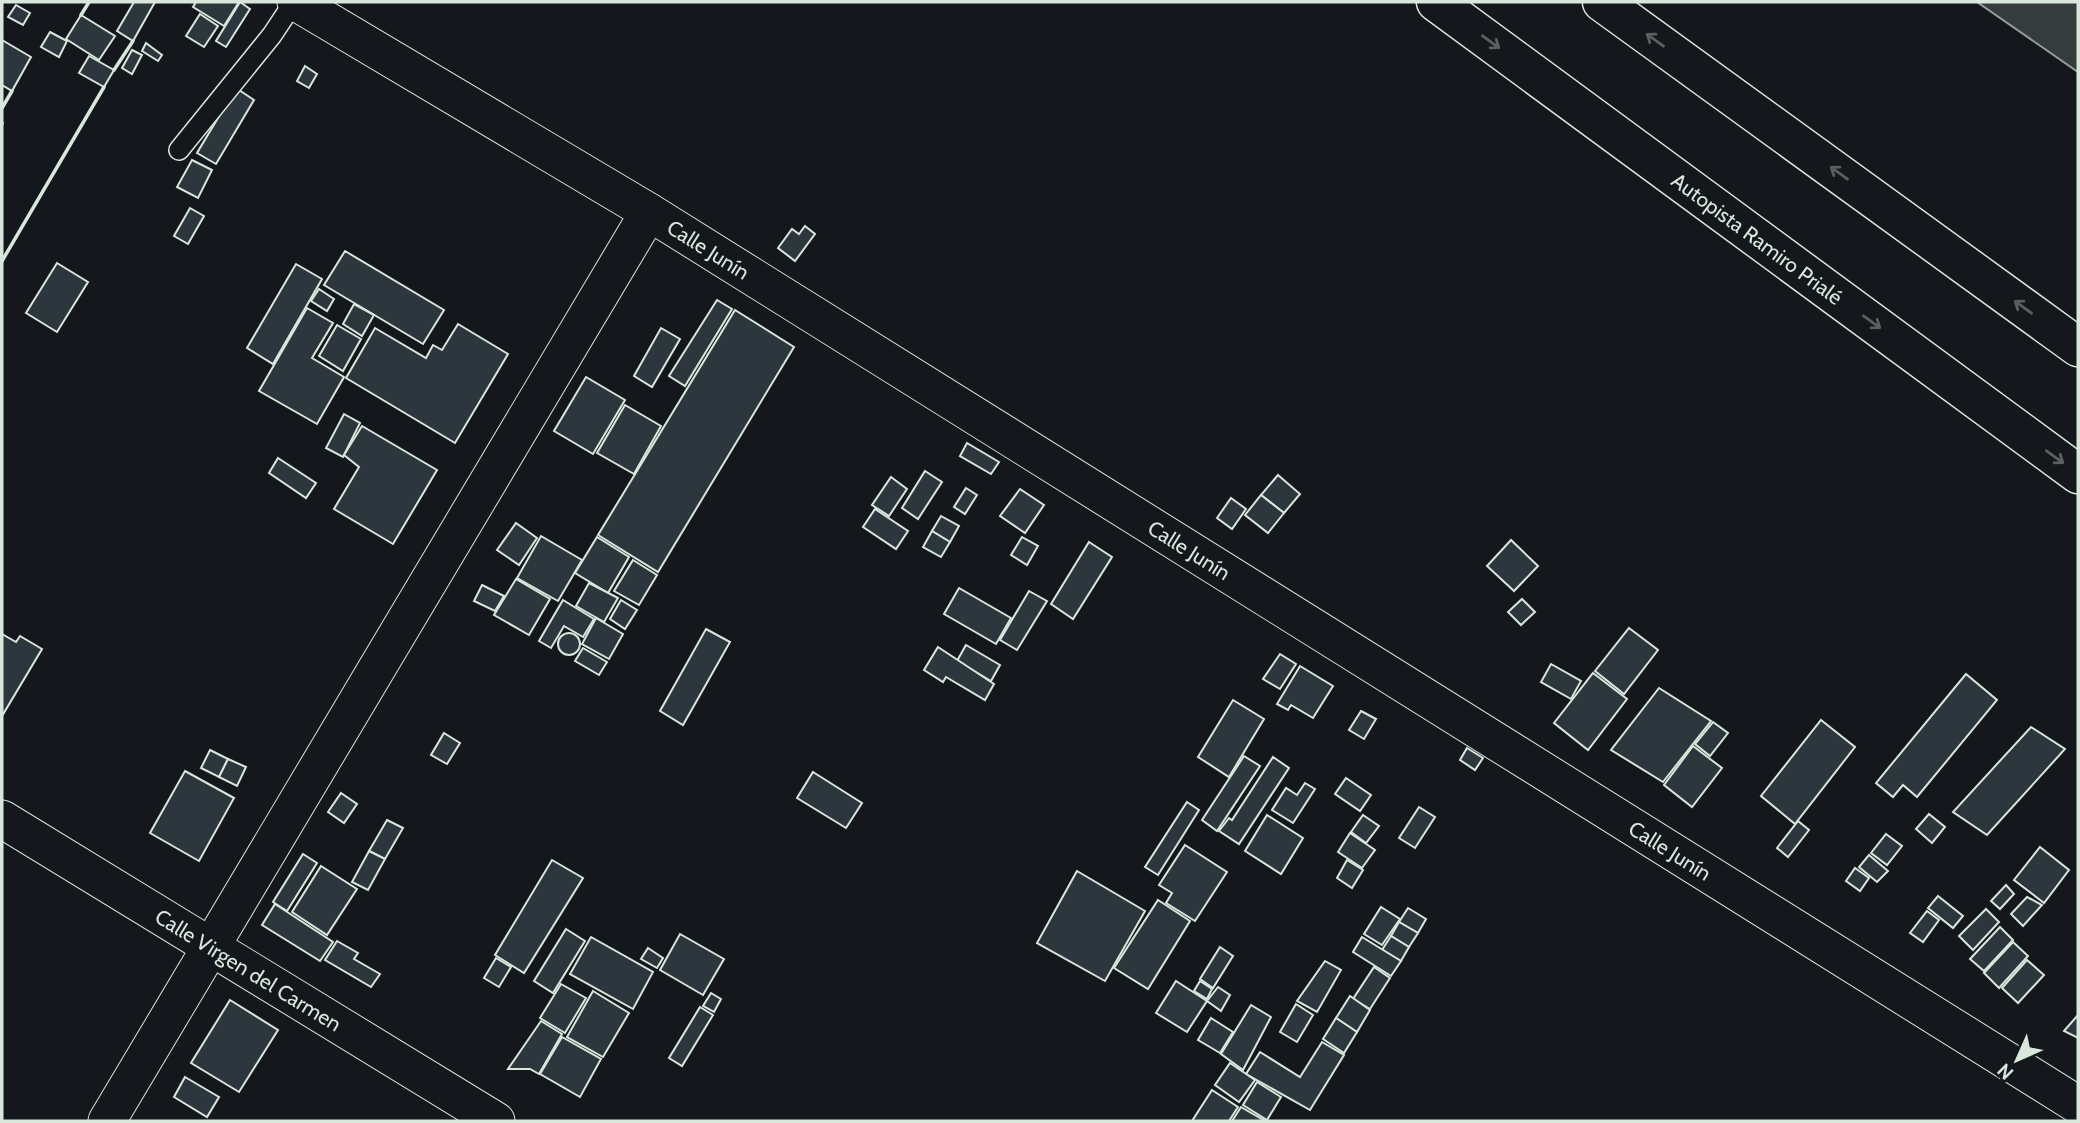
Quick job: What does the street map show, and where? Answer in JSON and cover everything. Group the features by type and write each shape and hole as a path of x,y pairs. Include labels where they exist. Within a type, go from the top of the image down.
{"highway":[{"name":"Autopista Ramiro Prialé","path":"1436,2 2078,474"},
{"path":"1602,2 2078,347"}],"street":[{"name":"Calle Junín","path":"295,2 649,212 2078,1105"},
{"path":"107,1121 213,948 649,212"},
{"name":"Calle Virgen del Carmen","path":"2,819 496,1121"}],"lane":[{"path":"179,150 272,35 295,2"}],"shaded area":[{"path":"1977,2 2078,2 2078,72"}],"building":[{"path":"134,2 155,2 133,41 117,31"},
{"path":"196,2 239,2 224,26 193,7"},
{"path":"240,2 250,9 226,47 216,41"},
{"path":"16,5 30,13 23,25 8,17"},
{"path":"200,14 218,26 204,47 186,36"},
{"path":"81,15 115,36 99,60 66,39"},
{"path":"50,32 67,41 59,57 41,47"},
{"path":"2,40 31,57 12,91 2,85"},
{"path":"146,43 162,55 158,61 142,51"},
{"path":"132,50 142,55 132,74 122,68"},
{"path":"89,56 114,70 104,87 79,73"},
{"path":"305,66 317,74 309,88 297,81"},
{"path":"236,88 254,100 216,164 197,153"},
{"path":"192,160 212,170 198,198 177,187"},
{"path":"190,208 204,216 188,244 174,236"},
{"path":"805,226 815,234 795,261 778,248 792,229 799,234"},
{"path":"345,251 444,310 423,344 324,285"},
{"path":"57,263 88,282 57,332 26,313"},
{"path":"296,264 322,279 273,364 247,348"},
{"path":"319,289 334,299 327,311 311,301"},
{"path":"717,300 732,309 685,386 669,376"},
{"path":"354,304 374,315 362,336 343,324"},
{"path":"307,308 333,323 312,358 344,377 317,424 259,391"},
{"path":"735,310 794,347 658,572 598,535"},
{"path":"458,324 508,354 455,443 346,378 375,328 426,358 433,345 442,350"},
{"path":"337,325 361,339 343,371 319,356"},
{"path":"661,328 680,339 652,387 634,376"},
{"path":"586,377 625,400 593,454 554,431"},
{"path":"625,405 661,426 634,474 597,453"},
{"path":"344,414 360,423 343,457 326,448"},
{"path":"362,426 437,470 393,544 334,509 359,467 344,455"},
{"path":"967,443 999,462 991,474 960,456"},
{"path":"278,458 316,483 306,498 269,473"},
{"path":"925,471 942,482 918,519 902,508"},
{"path":"1278,475 1300,494 1284,513 1261,495"},
{"path":"891,477 907,489 889,516 872,505"},
{"path":"966,488 977,495 965,514 954,507"},
{"path":"1020,489 1044,505 1025,533 1000,516"},
{"path":"1261,495 1284,513 1268,533 1245,515"},
{"path":"1231,498 1246,509 1232,529 1217,518"},
{"path":"875,509 908,531 896,549 863,527"},
{"path":"941,516 959,526 950,542 932,531"},
{"path":"516,523 537,538 519,565 497,550"},
{"path":"932,531 950,542 941,557 923,547"},
{"path":"541,536 582,560 558,601 517,578"},
{"path":"597,537 629,557 608,593 575,573"},
{"path":"1022,537 1038,546 1027,565 1011,555"},
{"path":"1511,540 1538,566 1514,591 1487,566"},
{"path":"1089,542 1112,557 1073,619 1051,604"},
{"path":"633,560 657,575 639,605 614,591"},
{"path":"516,579 550,599 529,635 494,615"},
{"path":"589,583 618,598 604,622 576,606"},
{"path":"482,585 504,596 495,611 474,601"},
{"path":"959,588 1011,618 996,644 944,614"},
{"path":"1029,591 1047,601 1017,650 1000,640"},
{"path":"1522,599 1535,612 1521,625 1508,612"},
{"path":"563,600 594,619 583,637 564,626 551,648 539,641"},
{"path":"621,600 637,610 625,629 610,619"},
{"path":"596,618 623,634 609,659 582,644"},
{"path":"1629,628 1658,650 1624,694 1595,671"},
{"path":"706,629 730,642 683,725 660,711"},
{"path":"565,633 573,633 580,640 580,648 573,655 565,655 558,648 558,640"},
{"path":"2,634 16,642 20,636 42,649 2,716"},
{"path":"966,645 1000,665 991,681 957,661"},
{"path":"938,647 994,684 985,700 946,677 943,682 924,670"},
{"path":"583,648 607,662 599,675 575,661"},
{"path":"1280,654 1296,664 1280,689 1263,679"},
{"path":"1551,664 1581,681 1571,699 1541,682"},
{"path":"1300,666 1333,686 1313,718 1291,705 1288,710 1277,704"},
{"path":"1593,673 1627,699 1588,750 1554,723"},
{"path":"1966,674 1997,700 1917,797 1903,785 1893,797 1876,783"},
{"path":"1659,688 1711,721 1663,782 1611,750"},
{"path":"1233,700 1264,719 1229,777 1198,757"},
{"path":"1361,711 1376,719 1364,739 1349,730"},
{"path":"1821,720 1855,747 1795,824 1761,796"},
{"path":"1713,722 1728,733 1710,756 1695,744"},
{"path":"2031,727 2065,749 1987,835 1953,812"},
{"path":"444,733 460,743 447,764 431,755"},
{"path":"1693,746 1722,768 1692,807 1664,785"},
{"path":"1467,748 1483,758 1475,770 1460,760"},
{"path":"210,750 228,759 219,777 201,768"},
{"path":"1244,756 1260,766 1217,831 1202,820"},
{"path":"1273,757 1289,768 1239,844 1219,831 1229,818 1232,820"},
{"path":"228,759 246,767 237,786 219,777"},
{"path":"185,771 234,798 199,861 150,833"},
{"path":"813,772 862,803 846,828 797,798"},
{"path":"1346,778 1371,795 1360,811 1335,794"},
{"path":"1305,783 1315,789 1293,823 1272,810 1286,788 1297,795"},
{"path":"341,793 357,804 344,823 328,812"},
{"path":"1187,802 1199,810 1158,875 1145,867"},
{"path":"1419,807 1435,817 1415,848 1399,838"},
{"path":"1929,814 1945,827 1932,843 1916,829"},
{"path":"1267,815 1303,838 1281,874 1245,851"},
{"path":"1363,815 1379,826 1366,843 1351,832"},
{"path":"387,820 403,828 385,859 369,851"},
{"path":"1798,821 1809,830 1788,857 1777,848"},
{"path":"1350,833 1375,850 1362,868 1338,852"},
{"path":"1886,834 1902,846 1887,865 1871,853"},
{"path":"1185,845 1227,872 1195,921 1166,903 1172,893 1159,885"},
{"path":"2040,847 2069,870 2044,903 2014,880"},
{"path":"369,851 385,859 368,890 352,882"},
{"path":"303,854 317,863 287,911 273,902"},
{"path":"1869,855 1888,871 1877,882 1859,867"},
{"path":"552,860 583,878 524,973 495,955"},
{"path":"1347,860 1363,870 1352,888 1337,878"},
{"path":"321,866 357,889 327,935 292,912"},
{"path":"1855,868 1869,878 1860,891 1846,881"},
{"path":"1077,871 1145,911 1105,981 1037,943"},
{"path":"2006,885 2014,894 2000,909 1991,901"},
{"path":"1938,896 1963,916 1953,928 1928,908"},
{"path":"2027,897 2042,905 2023,926 2011,914"},
{"path":"1158,900 1190,921 1148,989 1114,968"},
{"path":"275,904 333,942 320,961 262,925"},
{"path":"1381,907 1400,919 1382,945 1364,934"},
{"path":"1408,908 1426,919 1418,933 1399,922"},
{"path":"1986,909 1999,922 1973,950 1959,936"},
{"path":"1927,911 1939,920 1923,942 1910,933"},
{"path":"1399,922 1418,933 1409,947 1391,936"},
{"path":"2000,927 2013,940 1984,971 1970,959"},
{"path":"566,929 585,941 553,993 534,981"},
{"path":"680,934 724,959 703,995 660,970"},
{"path":"1391,936 1409,947 1401,961 1382,950"},
{"path":"591,937 653,972 633,1009 570,974"},
{"path":"1362,937 1401,961 1391,976 1353,952"},
{"path":"337,941 358,953 354,959 380,974 371,987 325,960"},
{"path":"2013,942 2028,956 1999,988 1984,973"},
{"path":"1220,947 1233,956 1213,988 1200,979"},
{"path":"648,948 663,958 657,968 641,959"},
{"path":"496,958 511,967 499,987 484,978"},
{"path":"2027,960 2044,975 2018,1003 2002,988"},
{"path":"1325,961 1341,970 1317,1012 1297,1001"},
{"path":"1374,967 1390,978 1370,1009 1353,999"},
{"path":"1176,981 1207,1001 1187,1032 1156,1013"},
{"path":"1200,981 1212,989 1207,999 1194,991"},
{"path":"561,984 586,998 565,1033 540,1018"},
{"path":"1218,987 1230,995 1221,1011 1207,1001"},
{"path":"593,991 629,1013 603,1057 567,1037"},
{"path":"711,993 721,999 714,1012 703,1006"},
{"path":"1350,996 1370,1010 1357,1032 1336,1018"},
{"path":"230,1000 278,1030 239,1092 191,1063"},
{"path":"1296,1004 1313,1015 1297,1042 1280,1032"},
{"path":"1251,1005 1271,1017 1243,1070 1221,1054"},
{"path":"700,1007 713,1015 682,1066 669,1058"},
{"path":"2078,1015 2078,1038 2064,1031"},
{"path":"1211,1018 1233,1032 1220,1053 1198,1040"},
{"path":"1336,1018 1357,1032 1344,1053 1323,1039"},
{"path":"541,1021 562,1034 539,1074 530,1069 508,1069"},
{"path":"562,1037 601,1059 580,1097 540,1074"},
{"path":"1322,1042 1344,1055 1310,1110 1246,1074 1260,1052 1300,1077"},
{"path":"1230,1063 1255,1080 1239,1102 1215,1085"},
{"path":"185,1077 219,1097 207,1117 174,1097"},
{"path":"1257,1082 1281,1097 1267,1120 1243,1105"},
{"path":"1212,1090 1238,1107 1229,1121 1192,1121"},
{"path":"1241,1107 1265,1121 1232,1121"}],"wall":[{"path":"81,15 89,2"},
{"path":"114,70 133,41"},
{"path":"2,261 104,87"},
{"path":"2,108 12,91"}]}
